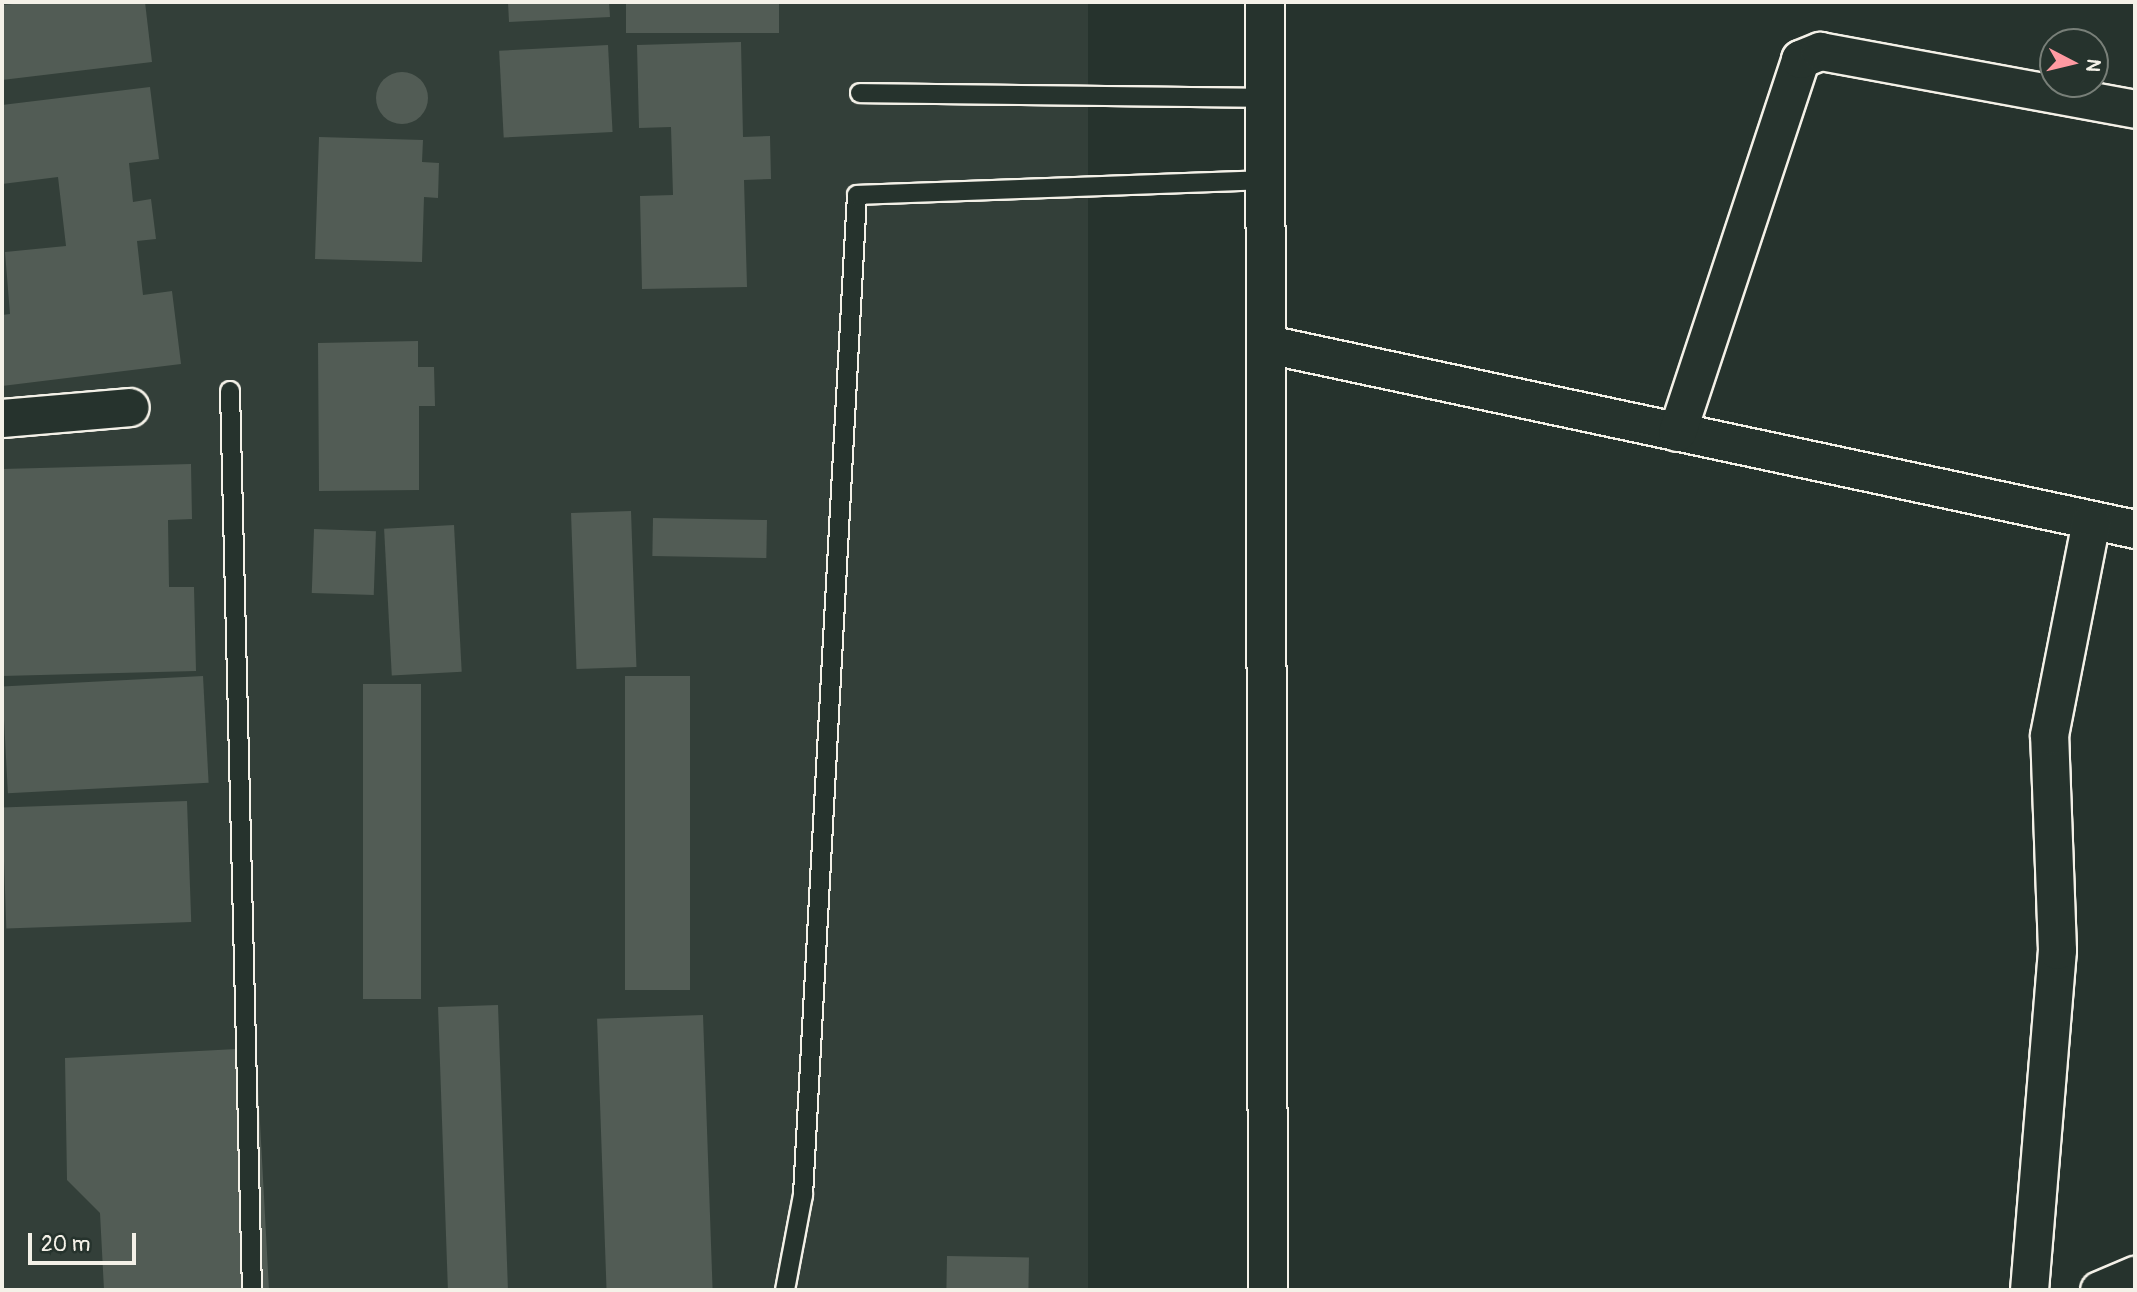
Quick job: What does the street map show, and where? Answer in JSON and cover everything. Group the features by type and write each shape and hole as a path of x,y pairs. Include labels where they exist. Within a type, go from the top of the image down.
{"main road":[{"path":"1265,2 1268,1290"}],"street":[{"path":"1677,432 1800,59 1820,51 2135,109"},
{"path":"1267,344 2135,529"},
{"path":"2,418 130,407"},
{"path":"2029,1290 2057,950 2049,735 2091,521"},
{"path":"2099,1290 2135,1275"}],"lane":[{"path":"860,93 1266,98"},
{"path":"785,1290 803,1195 858,195 1266,180"},
{"path":"230,391 252,1290"}],"shaded area":[{"path":"2,2 1088,2 1088,1290 2,1290"}],"building":[{"path":"33,2 145,2 152,62 2,80 2,5"},
{"path":"508,2 609,2 610,17 509,22"},
{"path":"626,2 779,2 779,33 626,33"},
{"path":"741,42 743,137 770,136 771,179 744,180 747,287 642,289 640,196 673,195 671,127 639,128 637,45"},
{"path":"608,45 613,132 504,138 499,51"},
{"path":"402,72 412,74 420,80 426,88 426,108 420,116 412,122 402,124 392,122 384,116 378,108 376,98 378,88 384,80 392,74"},
{"path":"150,87 159,159 129,163 133,202 151,199 156,239 137,241 143,295 172,291 181,364 2,386 2,315 10,314 5,252 66,246 58,177 2,184 2,105"},
{"path":"319,137 423,140 422,162 439,163 438,198 424,197 422,262 315,259"},
{"path":"418,341 418,367 434,367 435,406 419,406 419,490 319,491 318,343"},
{"path":"191,464 192,519 168,520 169,587 194,587 196,671 2,676 2,469"},
{"path":"631,511 636,667 576,669 571,513"},
{"path":"653,518 767,520 766,558 652,556"},
{"path":"454,525 462,672 392,675 384,529"},
{"path":"314,529 376,531 374,595 312,593"},
{"path":"203,676 209,783 8,793 2,687"},
{"path":"625,676 690,676 690,990 625,990"},
{"path":"363,684 421,684 421,999 363,999"},
{"path":"187,801 191,922 6,928 2,807"},
{"path":"498,1005 508,1290 448,1290 438,1007"},
{"path":"703,1015 713,1290 607,1290 597,1019"},
{"path":"256,1048 269,1290 104,1290 100,1213 67,1180 65,1058"},
{"path":"947,1256 1029,1257 1028,1290 946,1290"}]}
